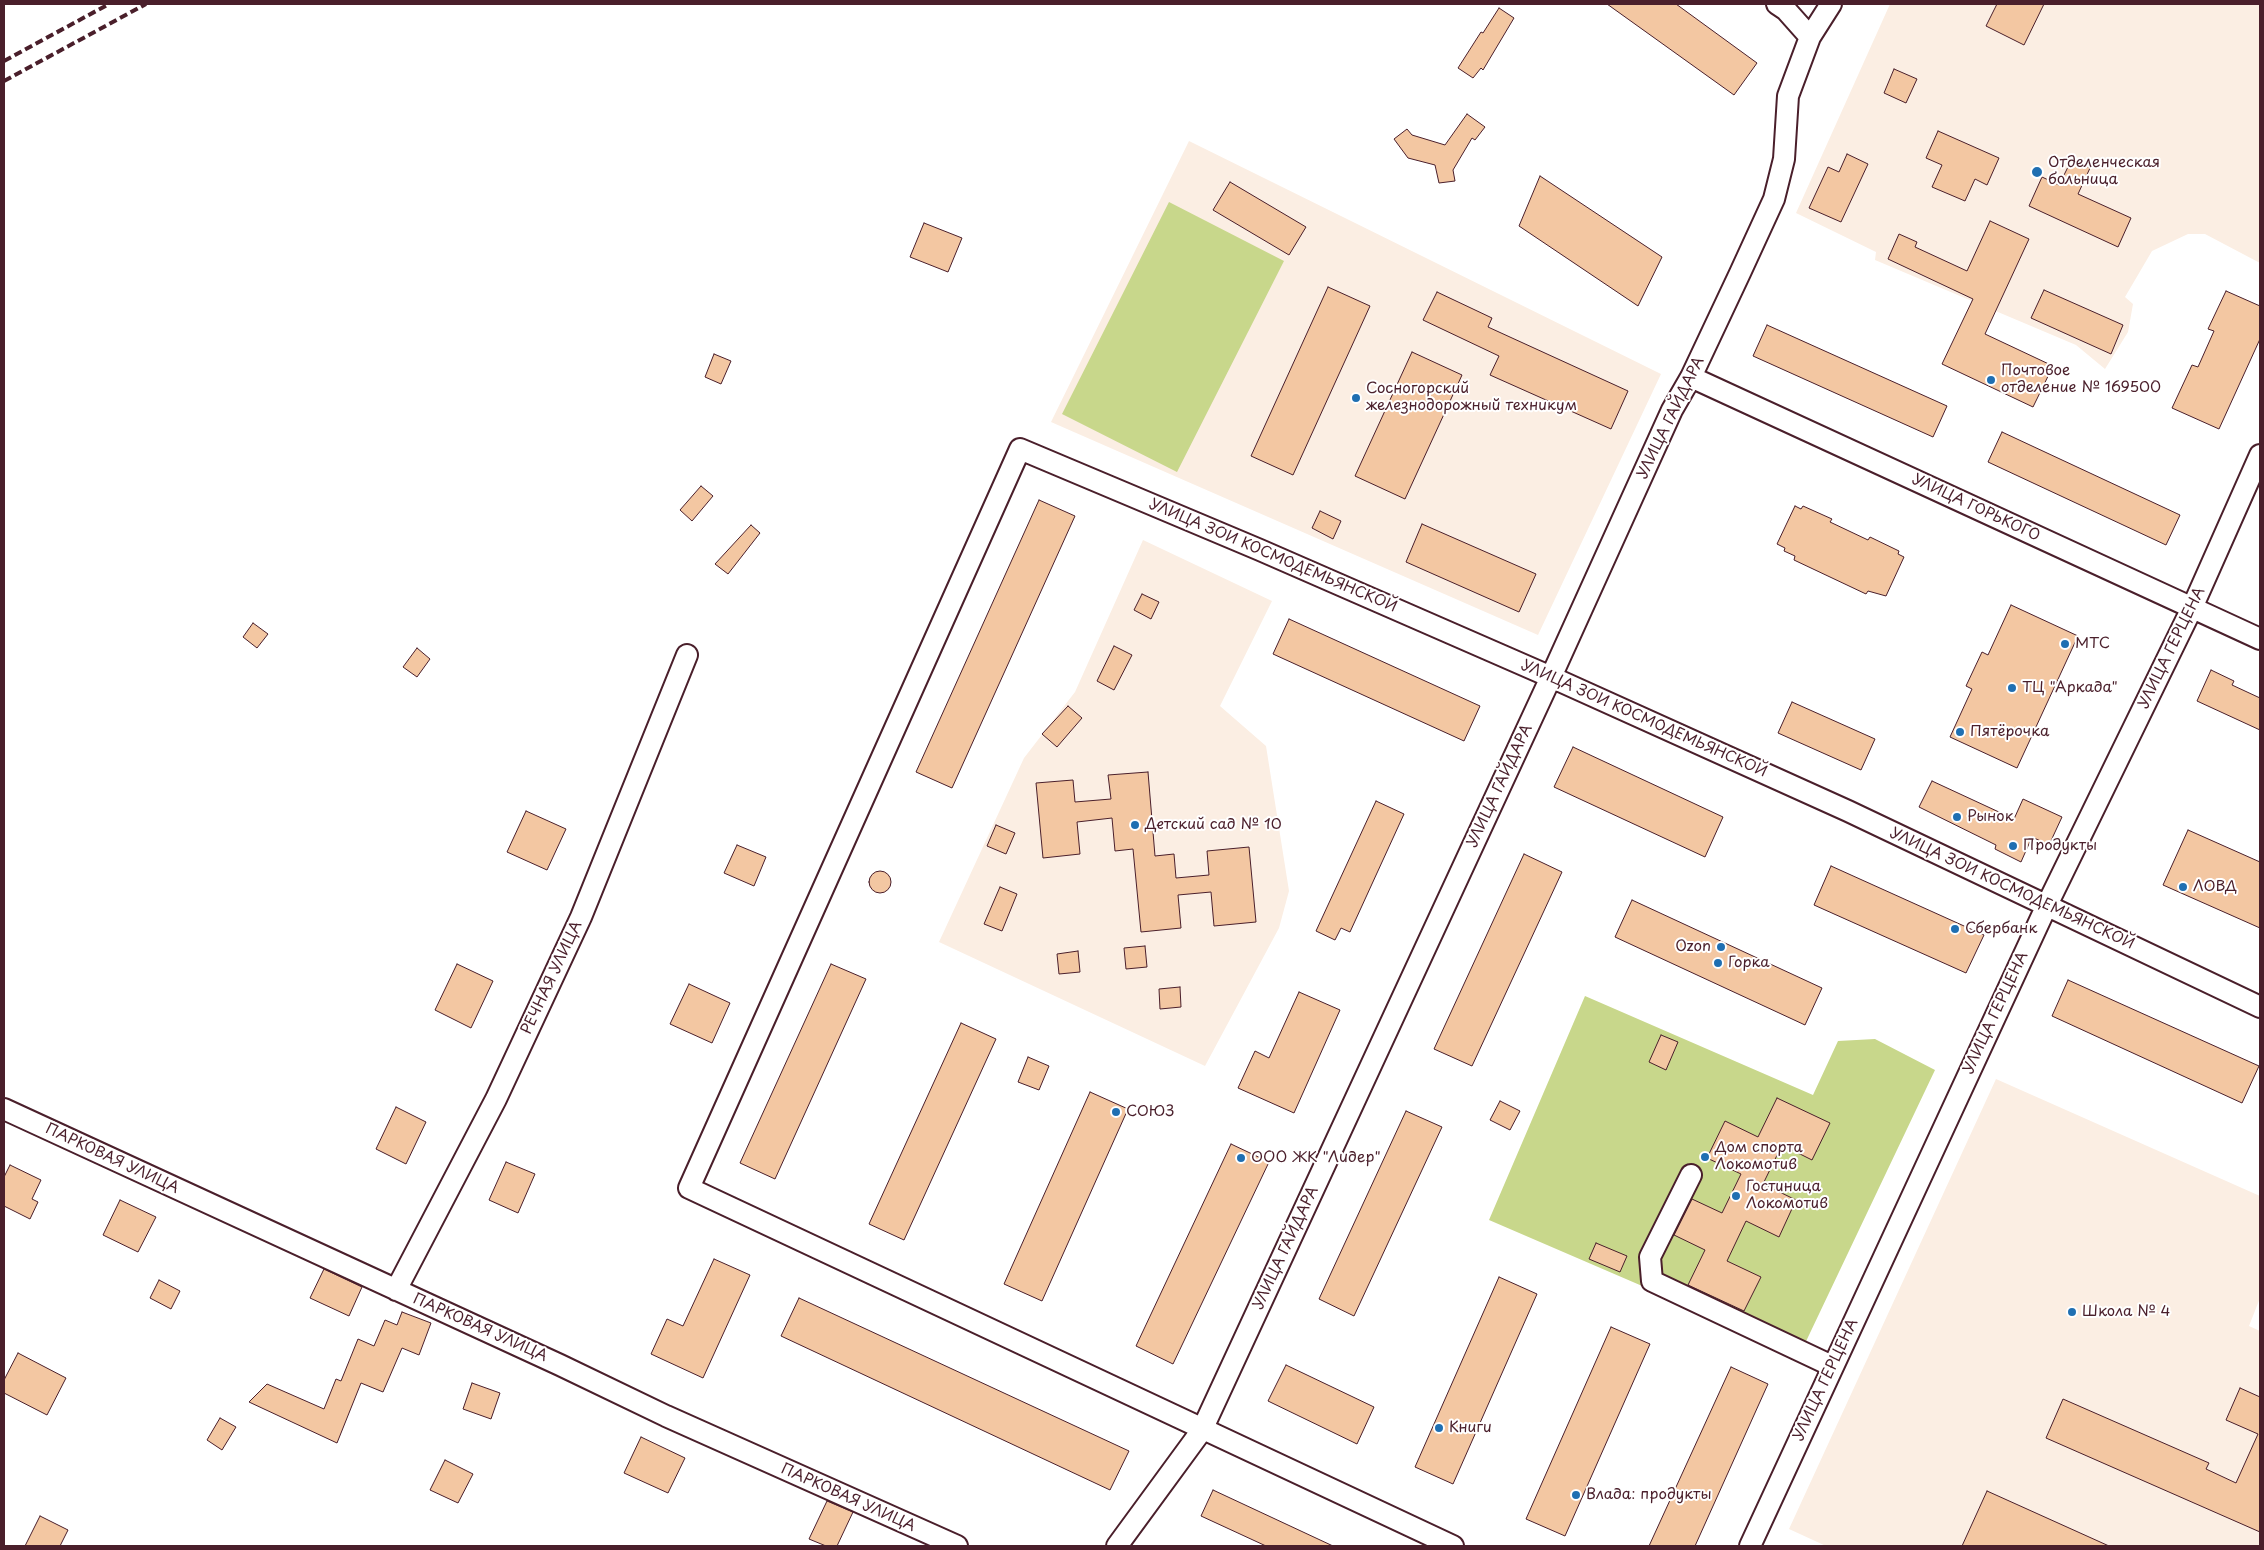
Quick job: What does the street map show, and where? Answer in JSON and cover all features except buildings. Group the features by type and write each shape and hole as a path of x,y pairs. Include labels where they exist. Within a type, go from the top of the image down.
{"street":[{"path":"1777,4 1786,10 1810,37"},
{"name":"УЛИЦА ГАЙДАРА","path":"1117,1546 1202,1430 1551,677 1672,410 1691,377 1774,199 1784,159 1788,96 1810,37 1831,4"},
{"name":"УЛИЦА ГОРЬКОГО","path":"1691,377 2260,639"},
{"name":"УЛИЦА ЗОИ КОСМОДЕМЬЯНСКОЙ","path":"1202,1430 689,1188 1020,449 1269,554 1551,677 1848,811 2260,1007"},
{"name":"УЛИЦА ГЕРЦЕНА","path":"1750,1546 2047,905 2192,608 2260,455"},
{"name":"РЕЧНАЯ УЛИЦА","path":"396,1290 496,1099 581,917 687,655"},
{"name":"ПАРКОВАЯ УЛИЦА","path":"4,1109 560,1365 666,1416 957,1546"},
{"path":"1691,1175 1650,1257 1652,1281 1832,1366"},
{"path":"1202,1430 1453,1546"}],"shaded area":[{"name":"Отделенческая больница","path":"1890,4 2260,4 2260,263 2205,234 2188,234 2152,251 2125,297 2133,304 2128,332 2105,369 2076,345 1875,260 1876,252 1796,213"},
{"name":"Сосногорский железнодорожный техникум","path":"1189,141 1661,374 1538,635 1051,422"},
{"name":"Детский сад № 10","path":"1143,540 1272,601 1220,706 1266,746 1289,891 1279,928 1205,1066 939,942 1024,758 1075,692"},
{"name":"Школа № 4","path":"1996,1079 2260,1196 2260,1298 2249,1326 2260,1331 2260,1546 1826,1546 1789,1529"}],"green space":[{"path":"1169,202 1284,261 1177,472 1062,414"},
{"name":"Дом спорта Локомотив","path":"1585,996 1813,1095 1838,1041 1875,1039 1935,1070 1800,1354 1489,1220"}],"railway":[{"path":"4,61 109,4"},
{"path":"4,81 146,4"}],"place":[{"name":"Отделенческая больница","path":"2037,172"},
{"name":"Почтовое отделение № 169500","path":"1991,380"},
{"name":"Сосногорский железнодорожный техникум","path":"1356,398"},
{"name":"МТС","path":"2065,644"},
{"name":"ТЦ \"Аркада\"","path":"2012,688"},
{"name":"Пятёрочка","path":"1960,732"},
{"name":"Рынок","path":"1957,817"},
{"name":"Детский сад № 10","path":"1135,825"},
{"name":"Продукты","path":"2013,846"},
{"name":"ЛОВД","path":"2183,887"},
{"name":"Сбербанк","path":"1955,929"},
{"name":"Ozon","path":"1721,947"},
{"name":"Горка","path":"1718,963"},
{"name":"СОЮЗ","path":"1116,1112"},
{"name":"Дом спорта Локомотив","path":"1705,1157"},
{"name":"ООО ЖК \"Лидер\"","path":"1241,1158"},
{"name":"Гостиница Локомотив","path":"1736,1196"},
{"name":"Школа № 4","path":"2072,1312"},
{"name":"Книги","path":"1439,1428"},
{"name":"Влада: продукты","path":"1576,1495"}]}
